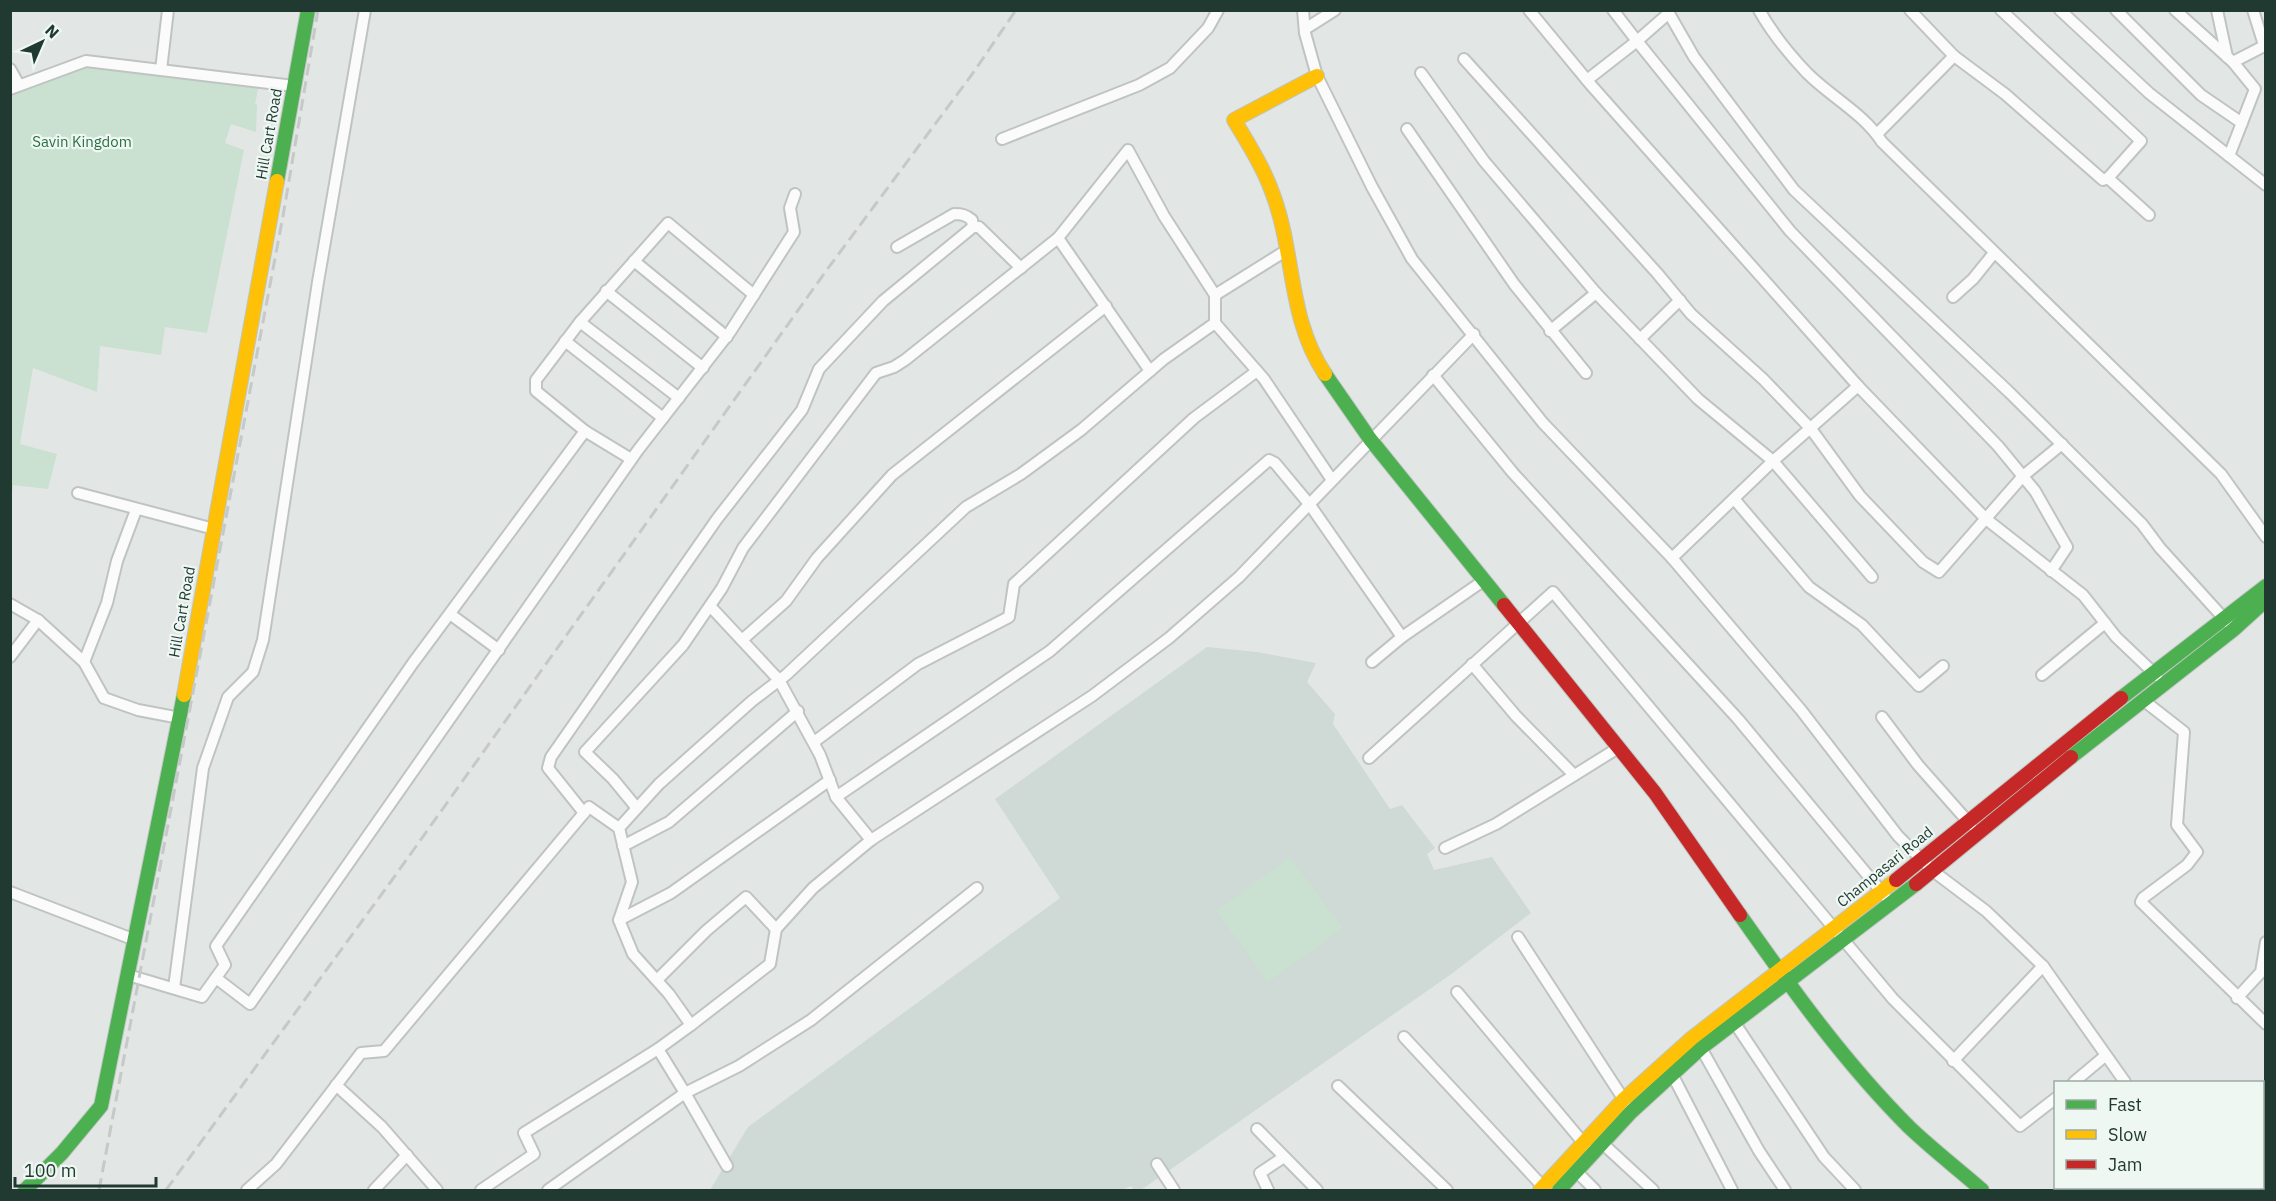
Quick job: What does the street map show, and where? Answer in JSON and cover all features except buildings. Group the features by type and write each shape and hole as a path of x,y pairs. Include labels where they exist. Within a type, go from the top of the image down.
{"main road":[{"name":"Hill Cart Road","path":"24,1191 62,1153 101,1106 180,718 308,10"},
{"path":"1317,76 1234,120 1267,174 1287,250 1295,305 1318,363 1370,439 1518,626 1655,793 1788,983 1855,1069 1911,1128 1982,1191"},
{"name":"Champasari Road","path":"1886,897 1933,871 1976,832 2143,700 2159,678 2223,618 2265,597"},
{"name":"Champasari Road","path":"1543,1189 1587,1148 1623,1100 1692,1038 1780,971 1838,934 1886,897 1922,860 1968,820 2159,678 2233,630 2265,597"},
{"name":"Champasari Road","path":"1559,1191 1576,1171 1587,1148 1602,1143 1631,1112 1701,1048 1788,983 1838,934"}],"street":[{"path":"161,70 168,10"},
{"path":"174,988 203,768 228,697 252,672 263,640 318,282 365,10"},
{"path":"1002,139 1139,85 1170,68 1208,28 1218,10"},
{"path":"1303,10 1305,29 1317,76 1372,187 1412,259 1543,423 1672,558 1801,710 1898,836 1933,871 1986,911 2043,966 2124,1081"},
{"path":"1305,29 1335,10"},
{"path":"1529,10 1587,80 1858,386 1986,519 2083,595 2105,623 2159,678"},
{"path":"1612,10 1790,231 1884,325 2035,491 2067,547 2051,571"},
{"path":"1759,10 1769,28 1807,73 1877,134 1994,253 2220,474 2265,537"},
{"path":"1910,10 1954,56 2005,94 2103,180 2110,177 2141,141 2001,10"},
{"path":"2060,10 2149,93 2265,185"},
{"path":"2116,10 2200,95 2242,123"},
{"path":"2175,10 2230,60 2255,89 2229,156"},
{"path":"2217,10 2230,60"},
{"path":"2230,60 2265,45 2253,10"},
{"path":"1587,80 1637,41 1668,12 1694,57 1794,190 2062,444 2142,524 2160,548 2233,630"},
{"path":"1877,134 1954,56"},
{"path":"1464,59 1680,300 1811,429 1860,496 1923,562 1940,572 2023,476 2062,444"},
{"path":"10,69 15,87 86,61 294,86"},
{"path":"1421,73 1484,161 1596,293 1698,399 1773,461 1872,577"},
{"path":"1407,129 1514,284 1586,373"},
{"path":"636,807 585,752 683,645 710,606 743,548 876,373 894,367 905,360 1058,238 1128,150 1164,216 1215,295 1215,323 1257,371 1332,480"},
{"path":"2110,177 2108,178 2149,215"},
{"path":"216,978 250,1004 631,459 727,337 794,232 790,208 795,194"},
{"path":"897,247 929,226 954,214 963,214 968,217 972,220 973,227"},
{"path":"631,459 585,431 536,391 535,386 541,371 606,291 668,223 754,295"},
{"path":"584,813 553,777 548,768 551,757 717,519 802,410 819,369 883,301 973,227 979,227 1021,268"},
{"path":"1058,238 1150,371"},
{"path":"1215,295 1287,250"},
{"path":"1953,297 1973,279 1994,253"},
{"path":"634,261 727,337"},
{"path":"606,291 703,368"},
{"path":"1550,331 1596,293"},
{"path":"1640,339 1680,300"},
{"path":"741,640 786,602 817,558 892,475 1106,306"},
{"path":"580,322 679,398"},
{"path":"619,828 636,807 752,700 779,680 966,507 1020,474 1081,430 1150,371 1215,323"},
{"path":"481,1191 534,1154 524,1133 658,1049 771,964 776,929 813,888 871,840 1092,696 1169,638 1239,577 1474,334"},
{"path":"565,341 663,418"},
{"path":"814,742 918,664 1009,617 1014,584 1194,418 1257,371"},
{"path":"1433,375 1513,472 1738,718 1886,897"},
{"path":"1672,558 1735,500 1773,461 1858,386"},
{"path":"128,975 202,997 225,966 216,946 450,614 585,431"},
{"path":"836,797 1050,651 1269,460 1275,463 1310,504 1402,637"},
{"path":"78,493 214,529"},
{"path":"1735,500 1809,587 1862,625 1919,686 1943,666"},
{"path":"84,662 107,603 117,561 136,510"},
{"path":"1372,662 1402,637 1483,581"},
{"path":"1370,758 1553,592 1893,999 1953,1061 2020,1126 2054,1099"},
{"path":"11,604 38,620 84,662 104,698 138,710 180,718"},
{"path":"710,606 779,680 814,742 836,797 871,840"},
{"path":"450,614 499,650"},
{"path":"10,657 38,620"},
{"path":"2042,675 2105,623"},
{"path":"1472,664 1516,716 1574,775"},
{"path":"2143,700 2184,732 2177,825 2197,852 2187,865 2143,898 2141,902 2236,998 2265,1024"},
{"path":"623,846 669,822 798,711"},
{"path":"1882,717 1918,765 1968,820 1976,832"},
{"path":"1445,848 1496,824 1618,748"},
{"path":"619,920 671,894 830,780"},
{"path":"247,1191 276,1164 361,1053 384,1051 589,807 619,828 632,882 619,920 633,954 657,980 691,1025"},
{"path":"548,1191 685,1093 739,1066 811,1020 978,888"},
{"path":"10,892 135,940"},
{"path":"657,980 706,931 746,897 776,929"},
{"path":"1518,937 1631,1112"},
{"path":"2236,998 2261,972 2265,942"},
{"path":"1953,1061 2043,966"},
{"path":"1457,993 1587,1148"},
{"path":"1734,1022 1824,1157 1855,1191"},
{"path":"1404,1037 1543,1189"},
{"path":"1701,1048 1759,1151 1785,1191"},
{"path":"658,1049 727,1166"},
{"path":"2076,1081 2105,1056"},
{"path":"1672,1074 1732,1191"},
{"path":"336,1085 382,1127 437,1191"},
{"path":"1338,1086 1447,1191"},
{"path":"1257,1129 1317,1191"},
{"path":"1602,1143 1653,1191"},
{"path":"374,1191 407,1155"},
{"path":"1268,1191 1260,1173 1284,1156"},
{"path":"1157,1164 1174,1191"},
{"path":"1576,1171 1595,1191"}],"shaded area":[{"path":"1207,647 1257,652 1316,663 1307,682 1335,714 1333,724 1390,809 1402,805 1435,848 1427,854 1434,870 1492,857 1531,913 1450,975 1141,1190 1134,1190 1131,1186 1122,1190 710,1190 748,1127 1060,898 995,799"}],"green space":[{"name":"Savin Kingdom","path":"85,64 259,85 255,104 257,105 256,132 231,124 225,143 244,150 207,333 165,327 161,355 100,346 97,392 33,368 20,444 57,454 48,489 13,485 11,502 11,92"},
{"path":"1290,857 1343,928 1268,982 1216,911"}],"railway":[{"path":"99,1190 283,216 318,10"},
{"path":"166,1190 392,880 826,271 973,73 1016,10"}],"traffic: fast":[{"path":"277,181 308,10"},
{"path":"1325,374 1370,439 1504,605"},
{"path":"2121,698 2266,586"},
{"path":"2071,757 2233,630 2266,600"},
{"path":"25,1190 62,1153 101,1106 184,695"},
{"path":"1559,1190 1631,1112 1701,1048 1916,884"},
{"path":"1740,915 1799,998 1885,1103 1909,1127 1982,1190"}],"traffic: slow":[{"path":"1317,76 1234,120 1257,160 1274,198 1283,229 1301,322 1315,357 1325,374"},
{"path":"184,695 277,181"},
{"path":"1540,1190 1623,1100 1692,1038 1896,880"}],"traffic: jam":[{"path":"1504,605 1655,793 1740,915"},
{"path":"1896,880 2121,698"},
{"path":"1916,884 2071,757"}]}
